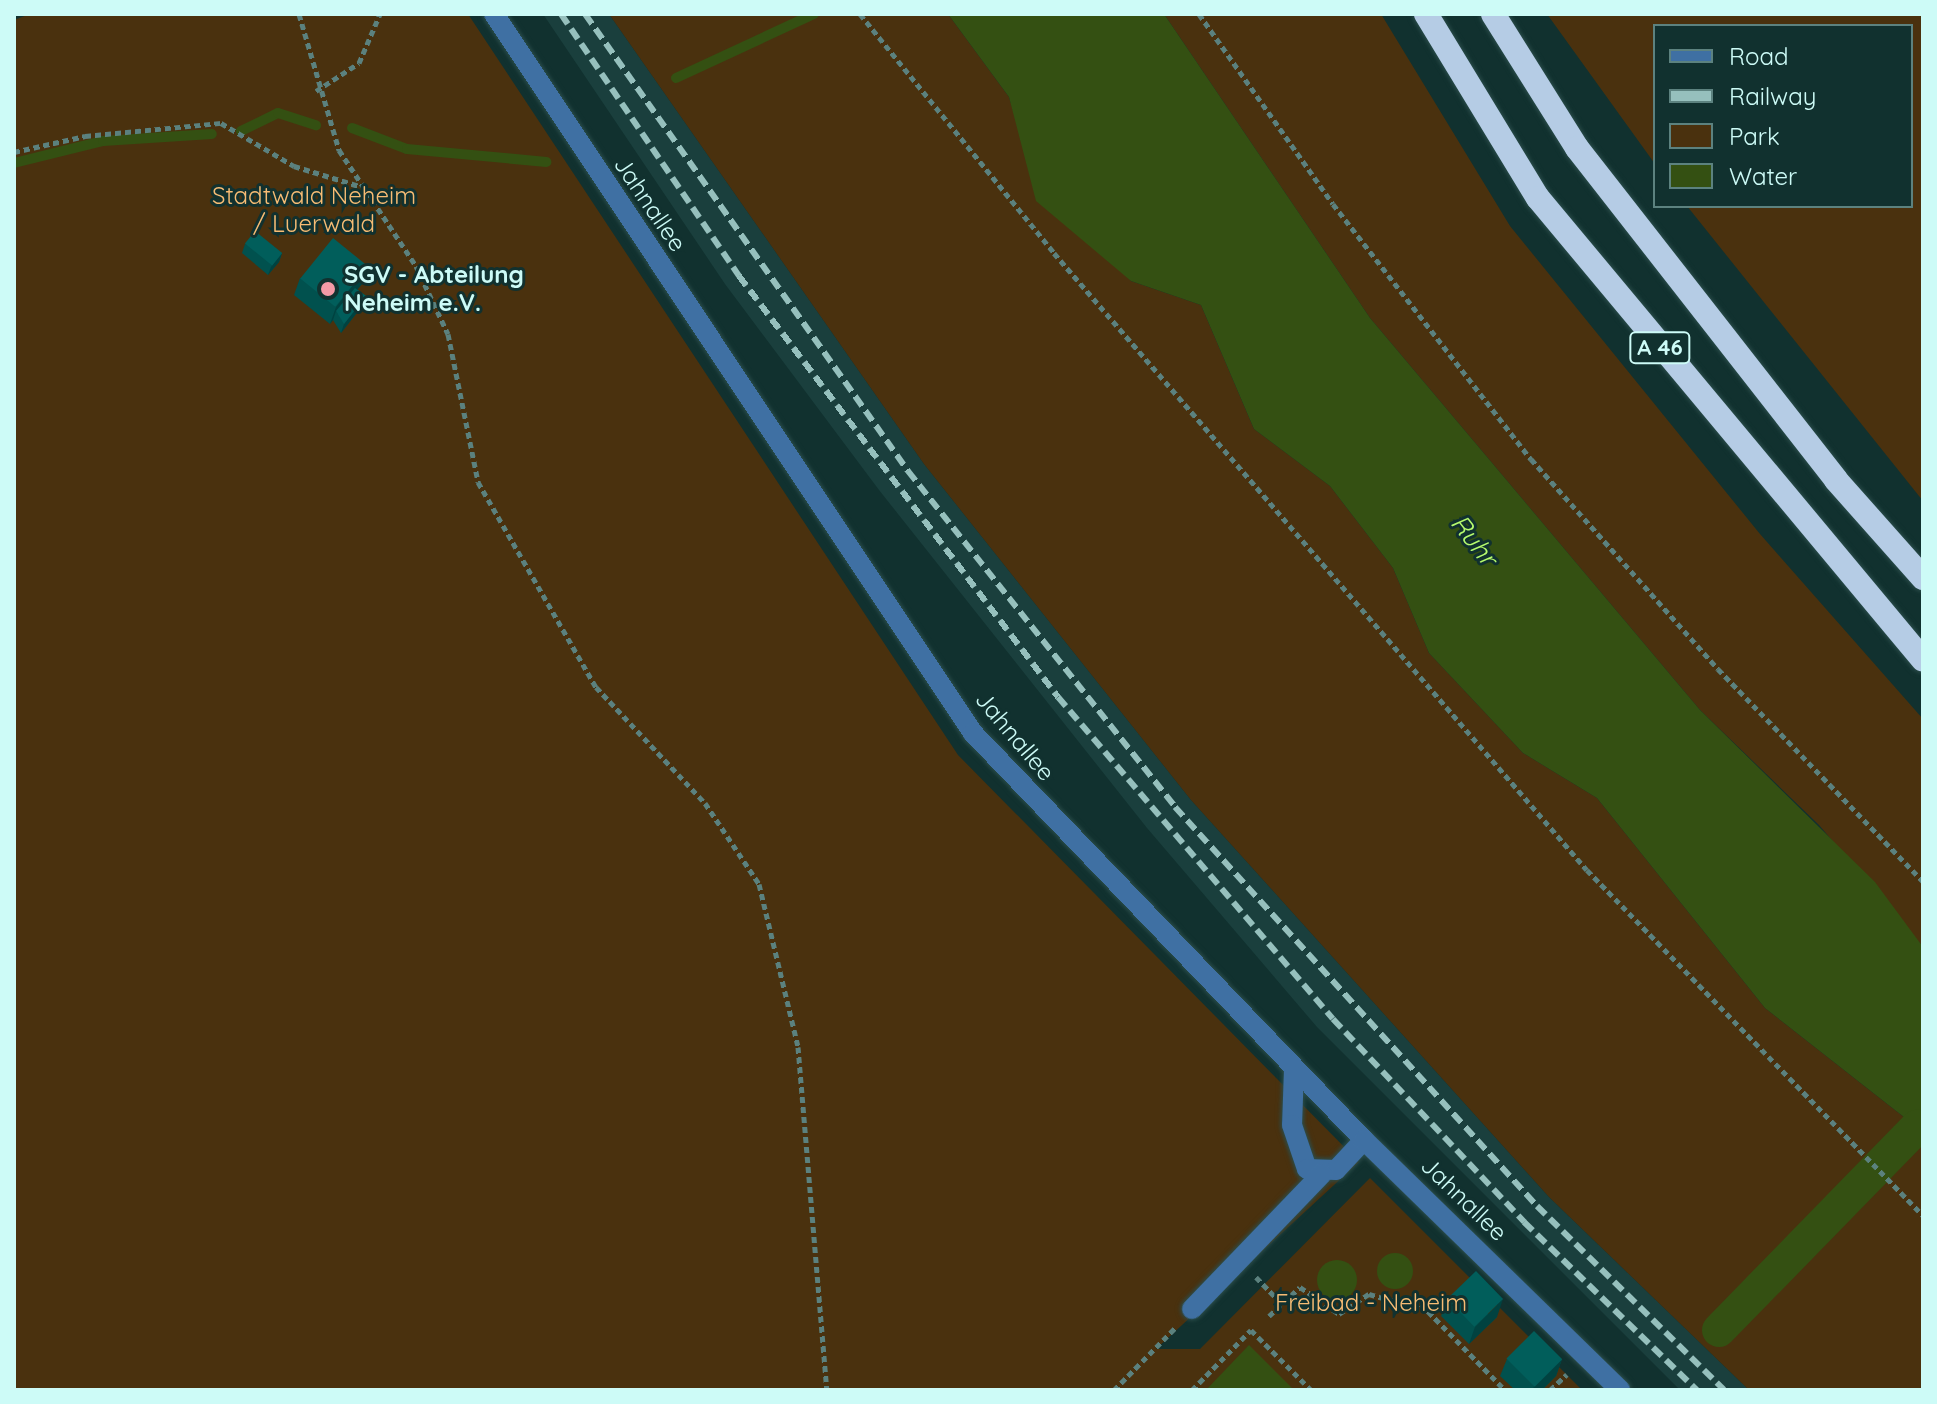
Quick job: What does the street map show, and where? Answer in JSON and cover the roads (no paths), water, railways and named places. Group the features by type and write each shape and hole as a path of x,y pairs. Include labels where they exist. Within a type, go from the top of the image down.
{"highway":[{"name":"A 46","path":"1426,14 1538,198 1923,660"},
{"name":"A 46","path":"1493,14 1577,148 1836,480 1923,578"}],"street":[{"name":"Jahnallee","path":"494,14 973,733 1294,1069 1620,1390"},
{"path":"1294,1069 1297,1153 1322,1174"},
{"path":"1192,1309 1242,1261 1322,1174 1364,1140"}],"water":[{"name":"Ruhr","path":"948,14 1164,14 1370,318 1700,710 1875,882 1923,947 1923,1132 1765,1008 1597,798 1523,753 1429,653 1393,568 1330,486 1254,429 1201,305 1131,281 1036,201 1009,97"},
{"path":"1395,1253 1407,1259 1413,1271 1407,1283 1395,1289 1383,1283 1377,1271 1383,1259"},
{"path":"1337,1260 1351,1266 1357,1280 1351,1294 1337,1300 1323,1294 1317,1280 1323,1266"},
{"path":"1249,1345 1294,1390 1206,1390"}],"waterway":[{"path":"676,78 814,14"},
{"path":"241,131 278,113 316,125"},
{"path":"352,128 407,149 546,162"},
{"path":"14,163 103,141 212,134"},
{"path":"1719,1330 1917,1127"}],"railway":[{"path":"561,14 739,276 1058,697 1333,1019 1524,1222 1697,1390"},
{"path":"585,14 908,471 1175,807 1537,1206 1724,1390"}],"place":[{"name":"SGV - Abteilung Neheim e.V.","path":"328,289"}],"park label":[{"name":"Stadtwald Neheim / Luerwald","path":"314,210"},
{"name":"Freibad - Neheim","path":"1371,1303"}]}
